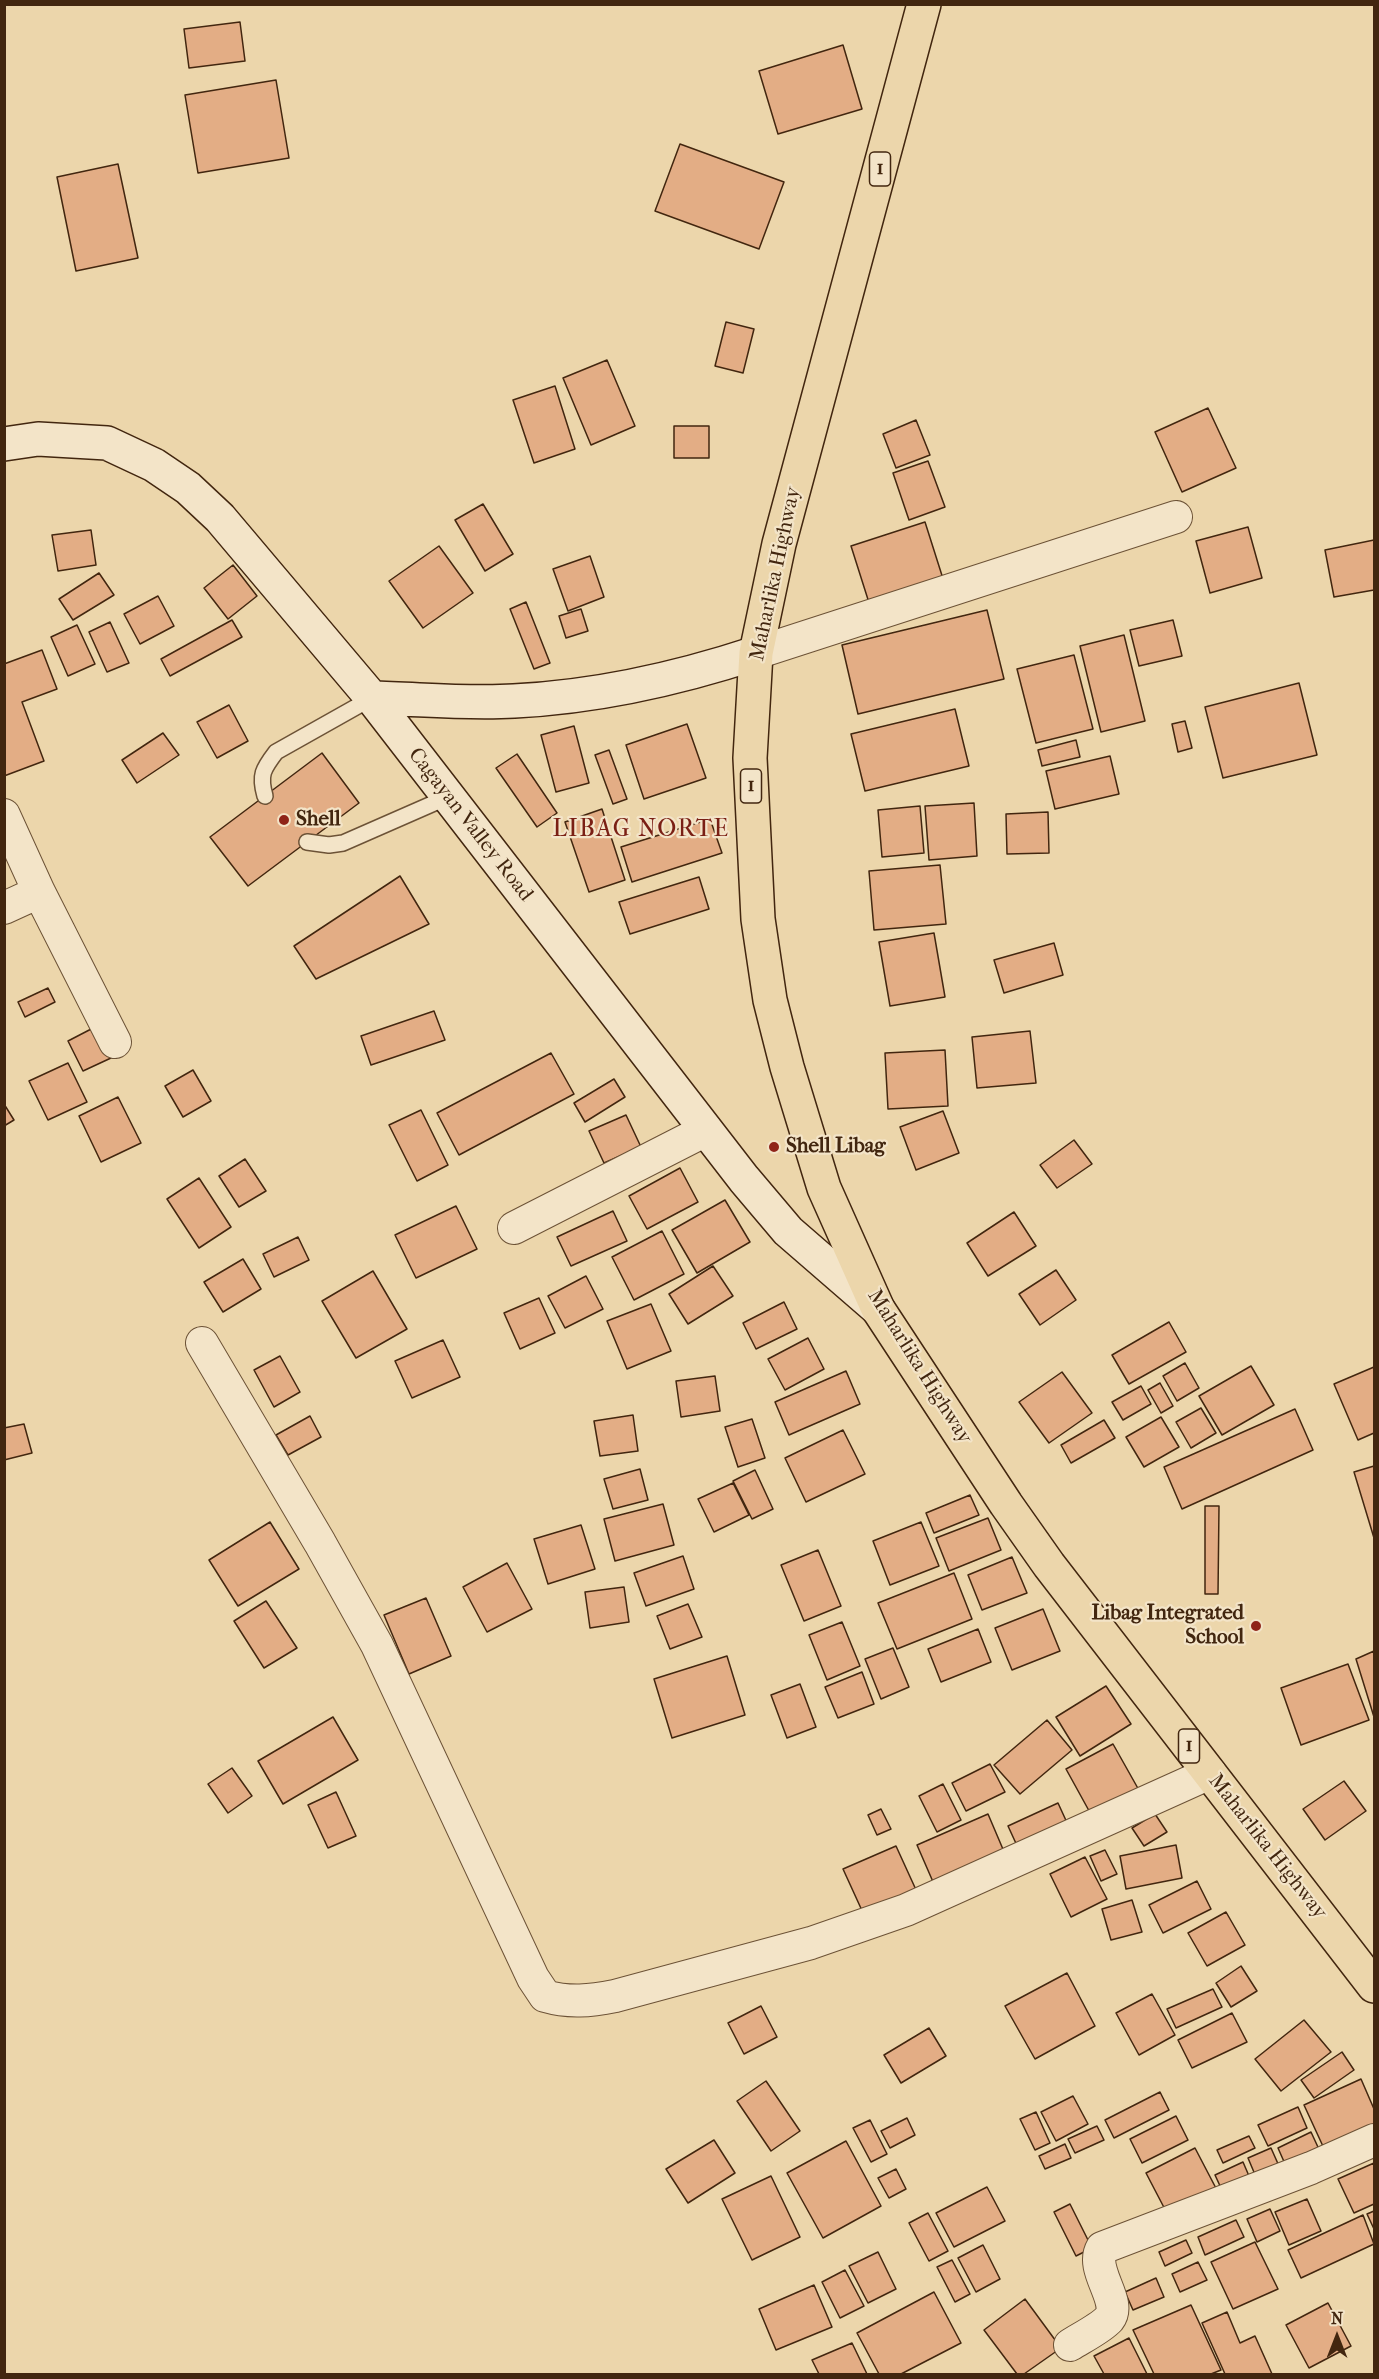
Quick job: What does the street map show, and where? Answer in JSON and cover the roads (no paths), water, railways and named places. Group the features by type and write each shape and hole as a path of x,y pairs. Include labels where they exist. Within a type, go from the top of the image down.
{"highway":[{"name":"Maharlika Highway","path":"924,4 779,544 756,653 750,758 758,919 770,1000 787,1067 824,1188 878,1309 1024,1530 1374,1986"}],"main road":[{"name":"Cagayan Valley Road","path":"4,444 38,439 106,443 154,465 188,488 220,518 372,698 706,1130 788,1231 878,1309"},
{"path":"372,698 513,701 578,694 647,684 696,673 756,653"}],"street":[{"path":"756,653 1176,517"},
{"path":"4,814 39,892 116,1042"},
{"path":"4,908 39,892"},
{"path":"514,1228 706,1130"},
{"path":"202,1343 320,1543 377,1645 533,1978 545,1996 563,2001 591,2001 811,1943 906,1910 1210,1773"},
{"path":"1070,2345 1108,2319 1112,2312 1110,2296 1098,2264 1098,2254 1102,2248 1311,2168 1374,2140"}],"lane":[{"path":"265,796 261,781 264,766 276,752 372,698"},
{"path":"307,842 329,845 343,843 448,797"}],"place":[{"name":"Shell","path":"284,820"},
{"name":"Shell Libag","path":"774,1147"},
{"name":"Libag Integrated School","path":"1256,1626"}],"district":[{"name":"LIBAG NORTE","path":"641,830"}]}
